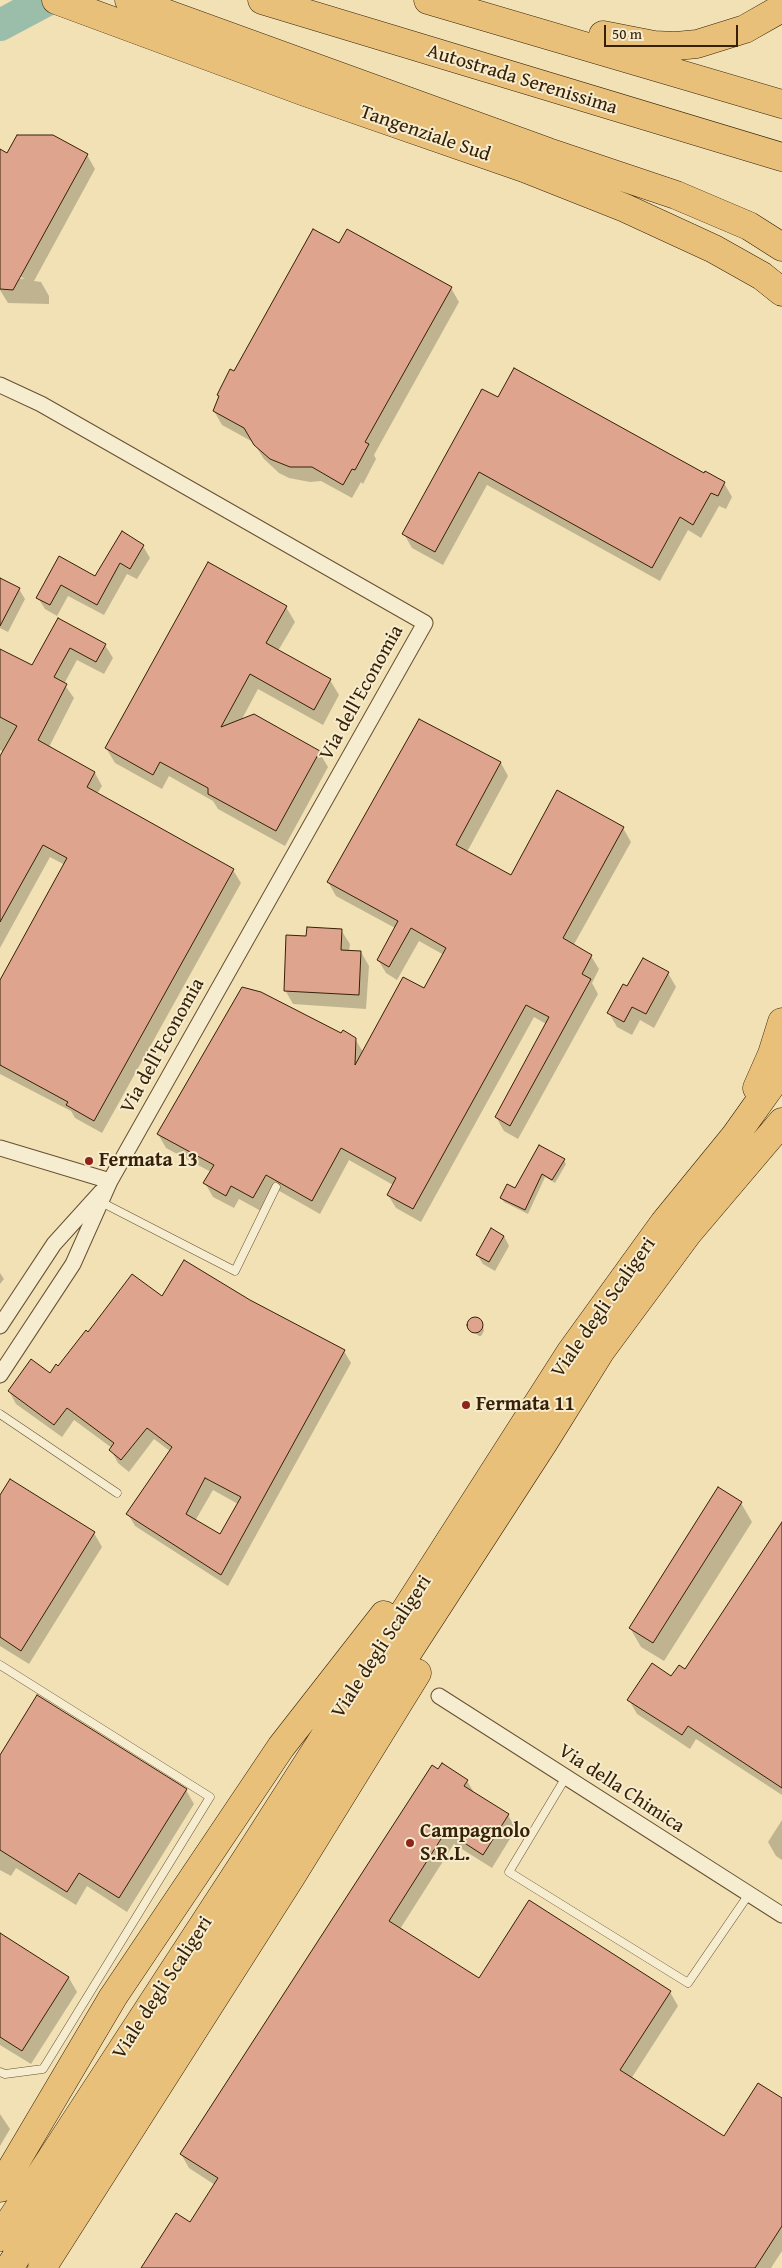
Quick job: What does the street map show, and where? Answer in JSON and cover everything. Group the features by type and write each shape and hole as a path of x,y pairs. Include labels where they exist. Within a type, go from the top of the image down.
{"highway":[{"name":"Tangenziale Sud","path":"56,0 308,80 548,152 676,195 749,226 782,246"},
{"name":"Tangenziale Sud","path":"129,0 308,80 625,208 714,249 762,276 782,292"},
{"name":"Autostrada Serenissima","path":"262,0 782,158"},
{"path":"428,0 782,104"},
{"path":"475,0 632,42 676,46 697,44 721,38 766,19 782,8"},
{"path":"735,1136 772,1054 782,1022"},
{"name":"Viale degli Scaligeri","path":"10,2268 255,1868 489,1480 570,1353 664,1223 735,1136 782,1070"},
{"name":"Viale degli Scaligeri","path":"0,2237 255,1868 544,1442 600,1352 688,1233 782,1122"},
{"path":"759,1150 782,1132"},
{"path":"42,2268 286,1886 410,1685 544,1442"},
{"path":"0,2188 113,1997 281,1747 489,1480"}],"street":[{"name":"Via dell'Economia","path":"0,385 41,404 425,623 110,1182 73,1264 0,1374"},
{"path":"0,1148 110,1182"},
{"name":"Via dell'Economia","path":"0,1326 54,1244 110,1182"},
{"name":"Via della Chimica","path":"439,1696 782,1915"}],"lane":[{"path":"101,1202 235,1271 276,1186"},
{"path":"0,1414 117,1493"},
{"path":"0,1665 210,1797 42,2069 5,2074 0,2072"},
{"path":"566,1777 509,1872 688,1983 749,1894"}],"building":[{"path":"17,135 53,135 88,154 13,290 0,289 0,149 7,153"},
{"path":"313,229 339,243 347,229 452,287 365,442 369,444 355,470 352,469 343,485 312,467 290,467 270,459 254,445 244,428 213,411 219,396 217,395 230,369 234,371"},
{"path":"514,368 704,473 705,471 725,482 718,496 711,493 693,525 680,517 652,568 479,472 435,552 402,534 482,389 498,397"},
{"path":"122,531 144,545 130,569 120,563 97,605 61,585 50,605 36,598 59,556 95,576"},
{"path":"208,562 287,606 266,643 331,679 314,710 250,674 221,727 254,714 320,751 276,831 208,794 208,788 160,762 153,775 105,748"},
{"path":"0,578 20,588 0,626"},
{"path":"58,618 106,644 96,662 70,648 54,677 67,684 38,740 95,772 87,787 234,869 94,1121 66,1105 68,1102 0,1065 0,980 67,858 43,845 0,922 0,756 17,726 0,717 0,649 32,665"},
{"path":"419,719 501,762 456,845 511,875 557,790 624,827 563,938 592,955 582,974 591,979 510,1126 495,1117 549,1017 526,1005 413,1209 387,1195 396,1178 341,1148 312,1201 266,1175 253,1198 231,1186 226,1196 203,1183 214,1165 157,1134 242,987 261,992 341,1033 343,1030 356,1038 355,1065 403,977 424,988 446,948 411,928 389,967 377,960 398,921 327,882"},
{"path":"307,927 342,929 341,950 361,951 359,995 284,991 286,935 306,936"},
{"path":"643,958 669,972 646,1014 632,1007 624,1022 607,1013 623,984 627,986"},
{"path":"539,1145 565,1159 552,1180 542,1174 525,1210 500,1198 507,1184 515,1188"},
{"path":"491,1228 504,1236 489,1262 476,1255"},
{"path":"184,1260 250,1300 345,1350 221,1575 126,1514 172,1447 147,1428 121,1460 109,1450 114,1443 67,1408 54,1425 8,1391 31,1359 50,1373 56,1364 58,1366 86,1330 88,1332 132,1274 162,1296","holes":["205,1478 241,1497 220,1534 186,1514"]},
{"path":"475,1317 483,1325 475,1333 467,1325"},
{"path":"10,1479 95,1532 21,1651 0,1637 0,1495"},
{"path":"718,1487 742,1502 653,1643 629,1628"},
{"path":"782,1522 782,1788 688,1726 682,1735 627,1700 652,1663 671,1676 679,1665 685,1669"},
{"path":"37,1695 187,1789 119,1898 79,1873 67,1892 0,1850 0,1755"},
{"path":"442,1763 468,1780 464,1786 509,1814 483,1855 446,1831 389,1921 479,1978 529,1900 671,1991 620,2070 724,2136 758,2083 782,2098 782,2226 755,2268 141,2268 176,2213 190,2222 218,2178 180,2154 432,1765 438,1769"},
{"path":"0,1933 69,1977 22,2051 0,2037"}],"waterway":[{"path":"0,25 47,0"}],"place":[{"name":"Fermata 13","path":"89,1161"},
{"name":"Fermata 11","path":"466,1405"},
{"name":"Campagnolo S.R.L.","path":"410,1843"}]}
